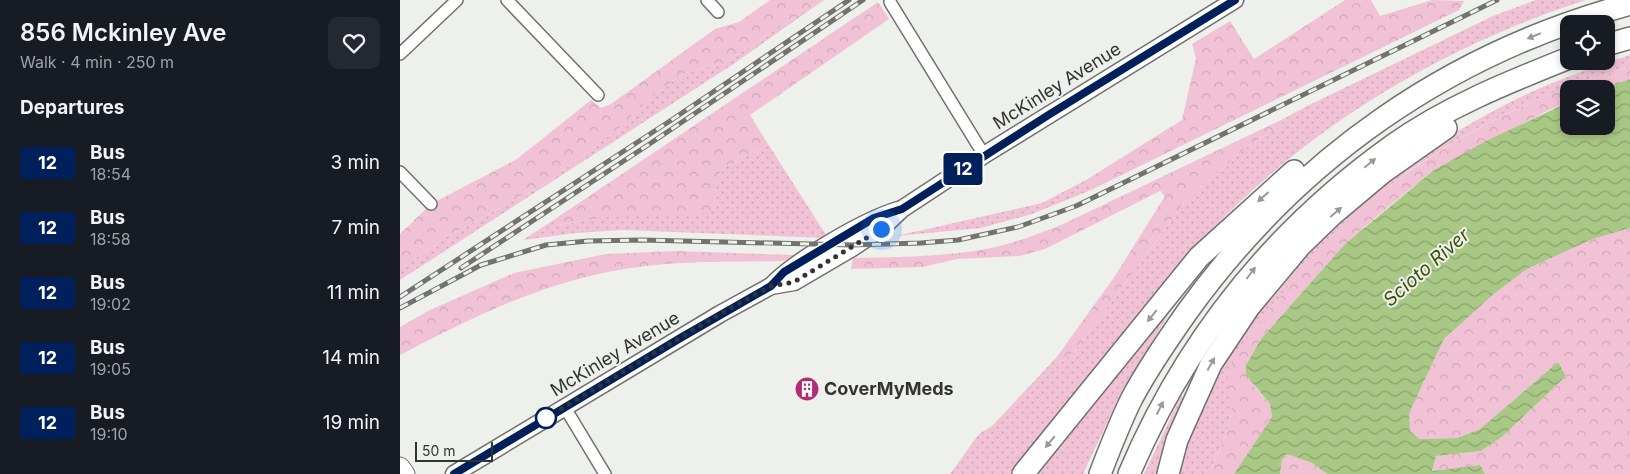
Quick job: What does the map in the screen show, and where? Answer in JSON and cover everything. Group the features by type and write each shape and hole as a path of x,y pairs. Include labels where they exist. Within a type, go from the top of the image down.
{"highway":[{"path":"1100,474 1133,397 1170,337 1212,278 1275,206 1319,168 1390,112 1418,93 1480,59 1557,27 1630,4"},
{"path":"1615,42 1630,38"},
{"path":"1129,474 1163,402 1200,340 1259,262 1320,203 1393,144 1441,116 1510,82 1560,62"},
{"path":"1168,474 1176,440 1211,364 1249,307 1300,246 1332,215 1382,173 1440,132 1560,63"},
{"path":"1023,474 1199,258 1302,164 1329,143 1390,112"}],"main road":[{"name":"McKinley Avenue","path":"454,474 564,406 771,286 784,272 874,218 902,209 984,155 1235,0"},
{"path":"400,467 405,474"}],"street":[{"path":"400,54 457,0"},
{"path":"507,0 598,95"},
{"path":"707,0 718,12"},
{"path":"890,2 984,155"},
{"path":"400,172 431,204"},
{"path":"564,406 605,474"}],"green space":[{"path":"770,0 822,0 724,63 685,73 657,92 619,128 546,183 441,240 400,269 400,234 431,204 517,159 591,100 601,108 611,104 715,29 739,22"},
{"path":"824,0 732,65 400,280 400,269 441,240 546,183 619,128 657,92 685,73 724,63"},
{"path":"1345,0 1371,0 1380,16 1432,0 1464,1 1459,10 1091,190 1086,180 1182,120 1196,58 1192,44 1230,21 1254,59"},
{"path":"1536,0 1586,0 1480,41 1429,66 1332,126 1287,160 1244,198 1204,238 1010,474 950,474 979,434 992,426 1056,358 1061,362 1075,351 1187,199 1248,146 1280,126 1285,118 1305,107 1493,16"},
{"path":"878,2 889,19 750,115 768,144 726,166 721,171 716,184 714,208 707,213 607,217 558,225 552,221"},
{"path":"1630,55 1630,67 1589,80 1561,80 1588,70 1615,70 1615,60"},
{"path":"1630,67 1630,79 1615,84 1615,80 1589,80"},
{"path":"1560,80 1560,90 1498,118 1434,154 1378,195 1342,227 1288,287 1255,328 1238,353 1233,374 1230,419 1210,474 1176,474 1196,412 1207,389 1240,337 1269,297 1301,260 1373,192 1413,161 1497,109"},
{"path":"1560,91 1560,106 1434,170 1388,207 1345,244 1261,339 1246,365 1254,386 1270,404 1272,417 1234,474 1210,474 1230,420 1231,407 1227,380 1230,369 1240,348 1261,319 1306,266 1341,228 1406,173 1466,135"},
{"path":"1285,118 1280,126 1248,146 1187,199 1075,351 1061,362 1056,358 1115,276 1165,196 1160,191 1045,249 1020,256 957,259 923,267 851,269 853,258 957,253 1009,244 1061,225"},
{"path":"768,144 828,238 623,230 576,233 523,240 552,221 558,225 607,217 714,208 716,184 721,171 726,166"},
{"path":"1086,180 1091,190 1032,214 981,228 896,236 1042,203"},
{"path":"1630,228 1630,474 1485,474 1480,465 1432,471 1436,456 1481,451 1503,436 1566,376 1558,362 1480,429 1457,438 1420,439 1410,431 1409,413 1444,339 1495,293 1527,269 1593,239"},
{"path":"674,251 795,255 783,261 695,262 651,265 580,278 553,286 475,317 400,355 400,327 430,310 514,273 606,254"},
{"path":"1172,301 1175,304 1122,391 1083,474 1033,474"},
{"path":"1181,396 1184,399 1159,474 1144,474"},
{"path":"1287,454 1312,463 1327,474 1280,474 1282,460"}],"water":[{"name":"Scioto River","path":"1630,79 1630,228 1593,239 1527,269 1495,293 1444,339 1409,413 1410,431 1420,439 1457,438 1480,429 1558,362 1566,376 1503,436 1481,451 1436,456 1432,471 1480,465 1485,474 1327,474 1312,463 1287,454 1282,460 1280,474 1234,474 1272,417 1270,404 1246,375 1246,365 1261,339 1345,244 1434,170 1488,140 1560,106 1560,135 1615,135 1615,84"}],"railway":[{"path":"400,297 673,119 849,0"},
{"path":"461,268 863,0"},
{"path":"400,308 481,265 546,245 588,241 641,240 852,245 921,243 958,240 1018,227 1076,206 1497,0"}],"bus line":[{"name":"12","path":"454,474 564,406 771,286 784,272 874,218 902,209 1083,92 1235,0"}],"place":[{"name":"CoverMyMeds","path":"807,389"}],"route":[{"path":"546,418 720,314 771,286 794,282 881,229"}]}
